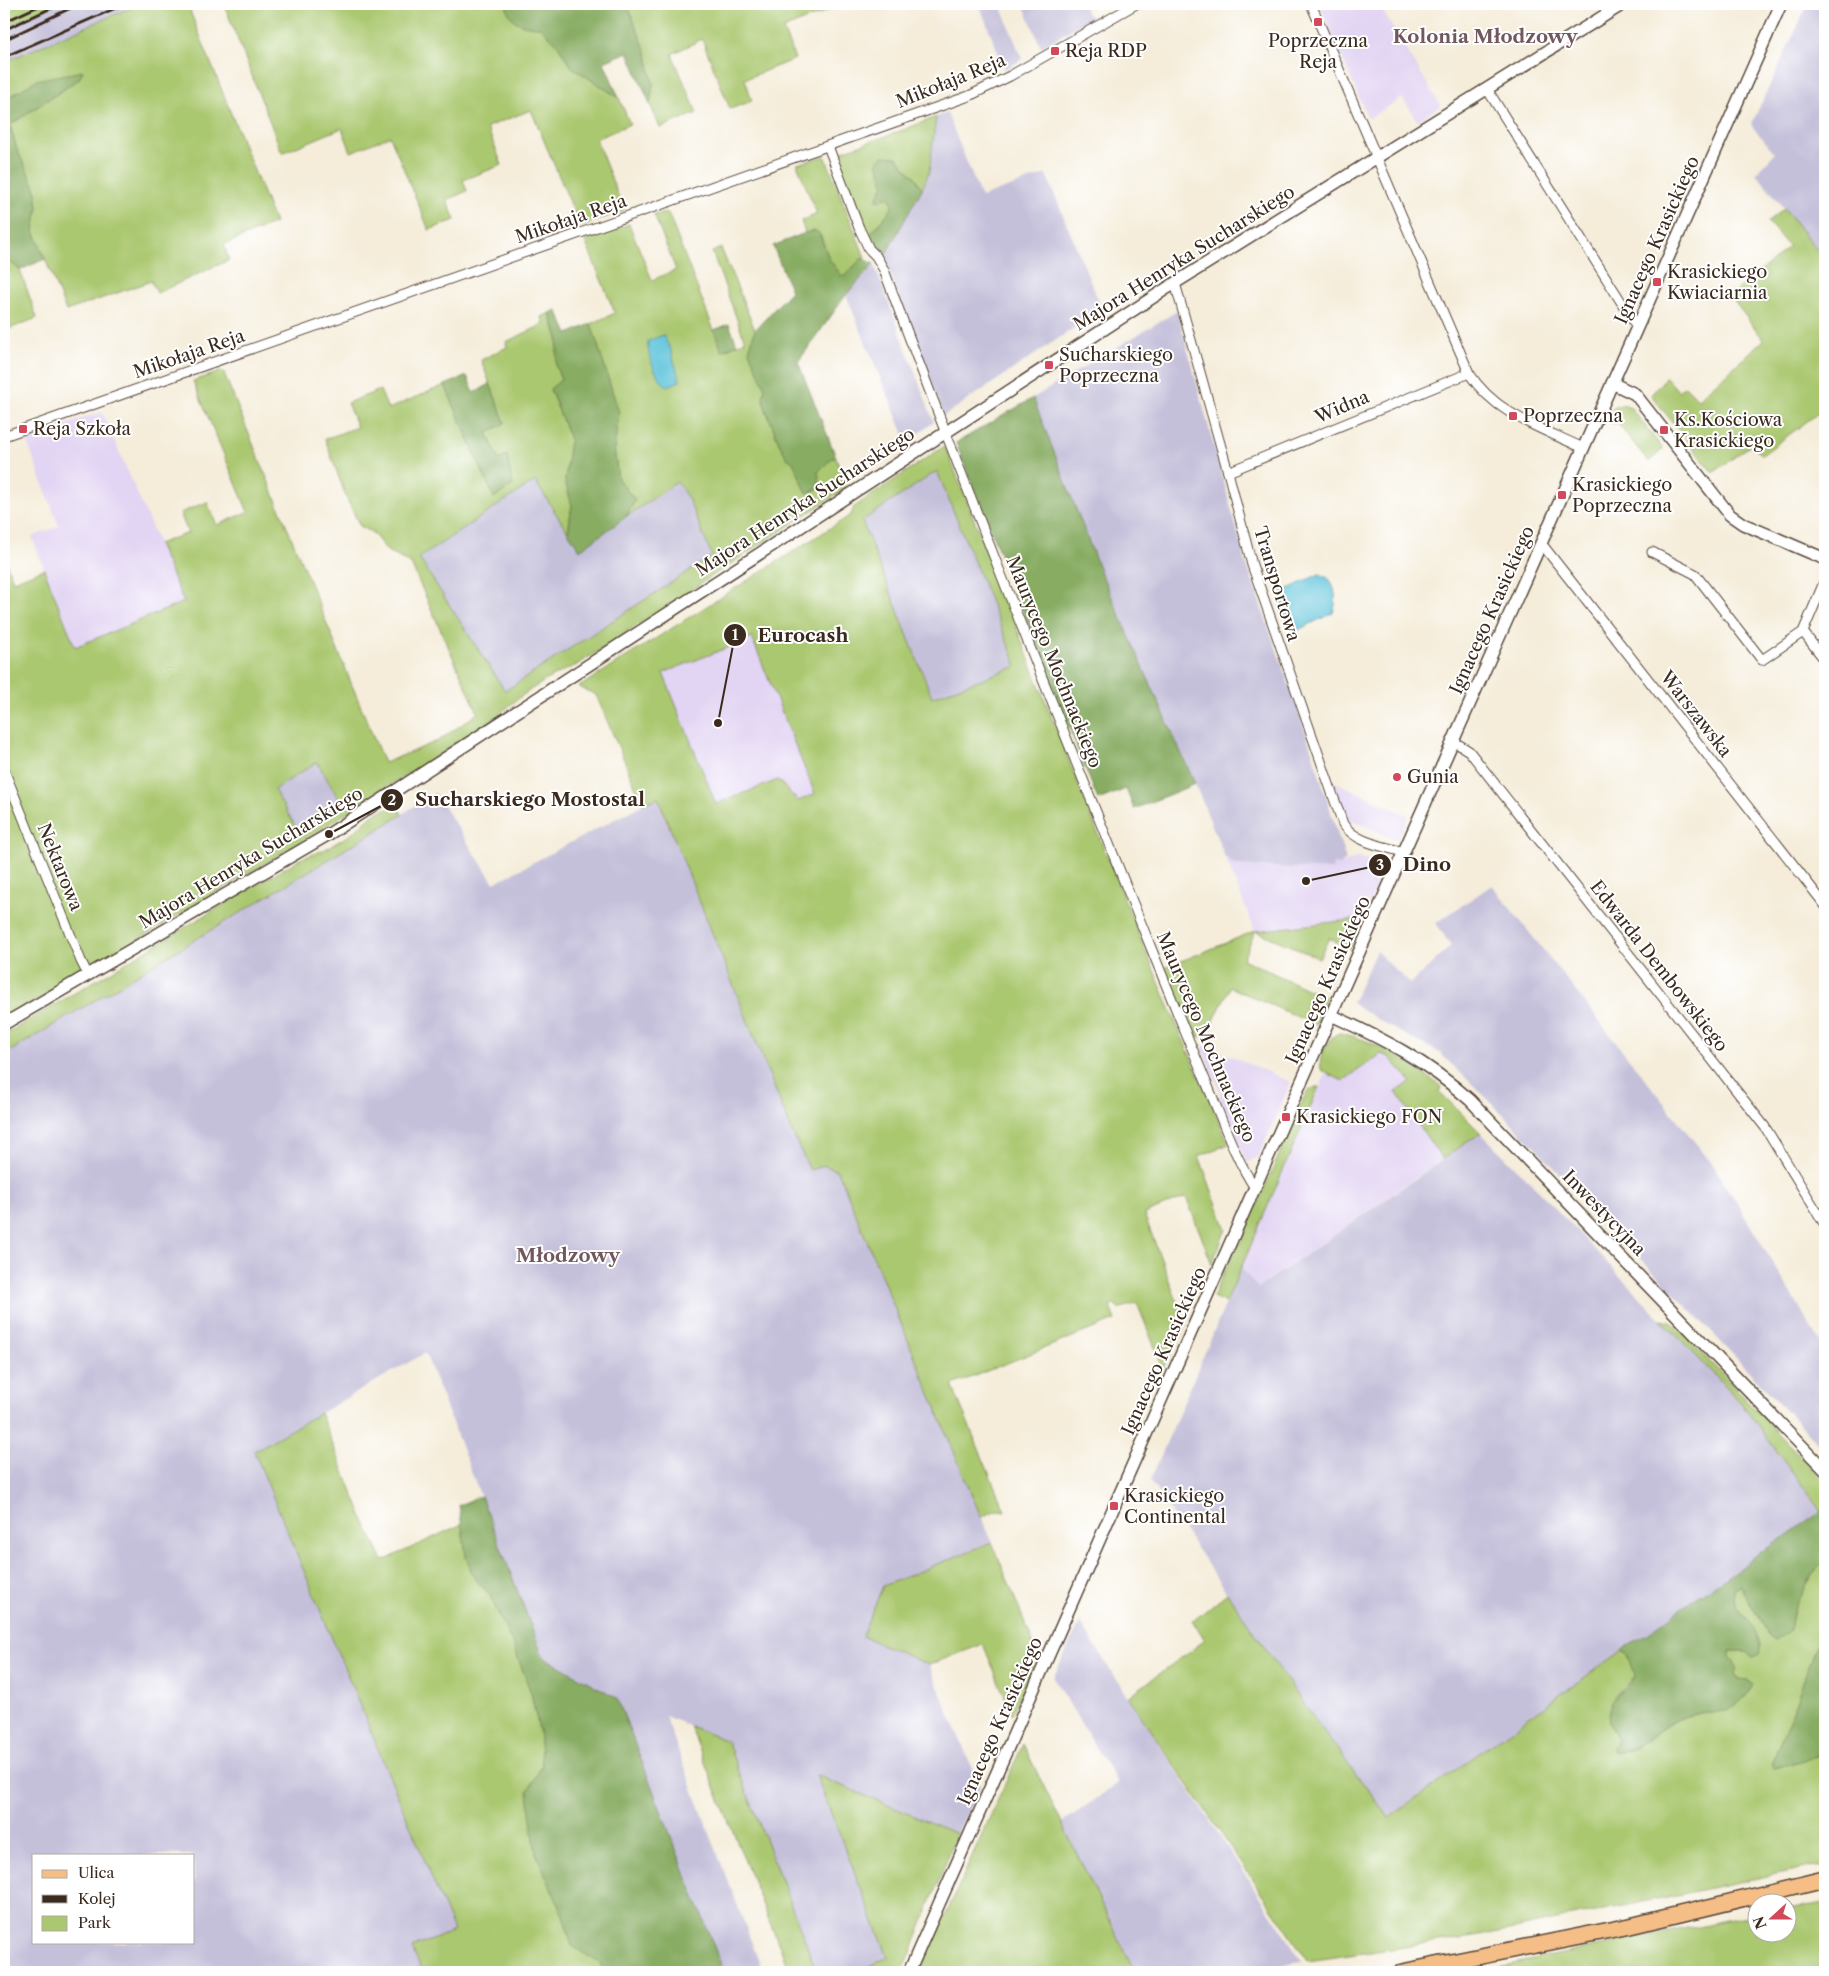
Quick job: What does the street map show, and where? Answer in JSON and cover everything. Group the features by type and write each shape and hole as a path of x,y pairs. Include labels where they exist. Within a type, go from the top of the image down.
{"main road":[{"path":"1402,1972 1630,1926 1825,1879"}],"street":[{"name":"Mikołaja Reja","path":"4,436 828,146 991,86 1136,4"},
{"path":"1312,4 1469,372 1484,392 1513,416 1583,448"},
{"name":"Majora Henryka Sucharskiego","path":"4,1024 329,834 1175,283 1623,4"},
{"name":"Ignacego Krasickiego","path":"908,1972 1452,741 1781,4"},
{"path":"1487,89 1637,327"},
{"name":"Maurycego Mochnackiego","path":"828,146 859,228 869,249 876,256 884,270 944,432 1186,1035 1234,1149 1247,1177 1255,1188"},
{"name":"Transportowa","path":"1175,283 1252,565 1343,824 1349,832 1358,838 1404,852"},
{"name":"Widna","path":"1228,472 1469,372"},
{"path":"1612,383 1635,394 1730,515 1743,524 1825,559"},
{"name":"Warszawska","path":"1541,543 1825,905"},
{"path":"1652,552 1695,574 1762,660 1803,632 1825,580"},
{"path":"1803,632 1825,660"},
{"name":"Edwarda Dembowskiego","path":"1452,741 1469,751 1765,1127 1825,1225"},
{"name":"Nektarowa","path":"4,770 88,975"},
{"name":"Inwestycyjna","path":"1331,1015 1375,1035 1430,1067 1470,1100 1825,1470"}],"shaded area":[{"path":"57,4 139,4 4,62 4,28"},
{"path":"979,4 1000,4 1022,59 1005,70"},
{"path":"1023,4 1083,4 1087,14 1093,17 1041,47"},
{"path":"1329,4 1378,4 1441,106 1417,121 1402,98 1368,119 1321,8"},
{"path":"1808,4 1825,4 1825,260 1756,173 1775,153 1751,125"},
{"path":"947,113 981,197 1046,174 1102,309 944,416 884,257 922,189 929,172 936,117"},
{"path":"874,264 934,422 907,442 846,295"},
{"path":"1177,311 1246,563 1307,736 1346,860 1339,865 1333,864 1332,870 1234,865 1225,857 1195,784 1101,573 1033,398"},
{"path":"102,412 184,602 75,647 32,537 59,526 26,439"},
{"path":"937,471 1017,666 932,698 862,521"},
{"path":"535,481 590,543 677,482 684,490 712,556 505,691 419,558"},
{"path":"752,637 815,794 798,801 778,780 716,804 663,673"},
{"path":"317,762 343,806 300,834 273,790"},
{"path":"1336,782 1409,816 1397,840 1345,817 1334,783"},
{"path":"435,793 494,883 657,797 795,1139 824,1165 838,1171 992,1542 883,1586 863,1636 929,1665 980,1787 957,1834 816,1775 889,1957 859,1971 817,1972 727,1741 665,1716 763,1972 724,1972 617,1698 543,1657 425,1353 254,1451 455,1932 413,1948 422,1972 4,1972 4,1055 369,835"},
{"path":"1225,857 1234,865 1332,869 1333,864 1339,865 1356,858 1378,860 1376,890 1365,912 1363,921 1351,920 1255,931"},
{"path":"1492,885 1709,1160 1731,1193 1825,1350 1825,1451 1503,1114 1440,1053 1390,1027 1352,1003 1376,951 1410,984 1451,946 1436,923"},
{"path":"1205,1045 1291,1082 1259,1156 1247,1163 1219,1096 1221,1093 1202,1049"},
{"path":"1381,1054 1389,1057 1411,1082 1396,1092 1442,1159 1258,1288 1241,1268 1326,1073 1343,1081"},
{"path":"1481,1133 1742,1404 1821,1511 1388,1818 1305,1706 1150,1481 1241,1268 1258,1288"},
{"path":"1080,1622 1303,1962 1230,1972 1135,1972 1062,1823 1118,1783 1053,1678"}],"green space":[{"path":"15,4 57,4 4,28 4,12 16,7"},
{"path":"139,4 210,4 190,11 275,223 224,245 229,260 157,293 151,281 66,311 34,231 38,207 35,187 17,150 10,125 79,79 83,71 16,92 4,101 4,62"},
{"path":"224,4 506,4 510,15 514,19 528,26 540,27 557,44 572,67 619,98 630,124 596,139 624,211 580,226 531,110 487,127 502,165 463,180 467,191 447,200 455,220 429,230 390,136 351,152 342,128 282,153"},
{"path":"506,4 627,4 647,54 653,84 650,104 628,52 604,62 619,98 572,67 557,44 540,27 522,25 514,20 510,16"},
{"path":"627,4 843,4 783,29 795,59 745,79 752,101 730,109 702,39 672,54 697,113 660,128 650,104 653,84"},
{"path":"83,71 79,79 10,125 17,150 35,187 38,207 34,231 45,259 20,270 4,257 4,101 36,80"},
{"path":"936,117 929,172 922,189 914,175 897,157 880,168 884,184 880,190 892,202 892,208 868,237 837,153"},
{"path":"825,156 866,260 862,258 846,275 842,276 829,259 821,236 814,231 805,233 801,221 817,214 797,164"},
{"path":"883,156 897,157 914,175 922,189 884,257 872,245 868,237 892,208 892,202 887,196 880,201 876,200 884,184 877,162"},
{"path":"1784,208 1825,260 1825,415 1821,411 1762,455 1752,444 1713,473 1651,395 1666,377 1678,391 1685,386 1698,399 1764,340 1730,296 1789,247 1768,222"},
{"path":"668,213 722,351 745,341 712,252 721,248 755,330 753,338 759,372 765,388 763,398 780,445 787,458 793,462 807,493 820,485 818,472 832,458 836,457 846,488 577,665 532,689 492,721 304,840 4,1020 4,557 13,581 44,569 75,647 184,602 158,544 188,533 180,513 207,502 217,525 248,512 193,381 223,371 384,763 438,741 478,713 411,564 387,551 373,533 360,526 346,497 325,439 357,427 347,403 380,390 388,409 445,385 494,498 506,456 499,460 487,433 505,423 481,360 507,347 506,342 544,324 542,317 550,313 558,338 556,366 561,380 550,389 570,439 565,481 572,505 568,532 535,481 419,558 505,691 712,556 688,498 677,482 626,517 635,500 618,479 614,449 619,413 591,324 615,313 585,241 629,224 652,280 676,270 654,215","holes":["317,762 343,806 300,834 274,790"]},
{"path":"814,231 819,233 829,259 842,276 846,275 862,258 874,264 846,295 798,362 836,457 832,458 818,472 820,485 818,489 807,493 793,462 787,458 780,445 766,410 763,398 765,388 749,351 755,330 791,291 773,246"},
{"path":"4,257 20,270 37,318 4,331"},
{"path":"557,310 568,334 591,324 619,413 614,449 618,479 635,500 626,517 580,550 568,532 572,505 565,481 570,439 550,389 561,380 556,366 558,338 550,313"},
{"path":"729,324 737,344 722,351 714,330"},
{"path":"467,376 474,393 490,384 505,423 487,433 499,460 507,455 513,485 494,498 445,385"},
{"path":"1033,398 1101,573 1195,784 1134,809 1126,789 1098,800 956,443"},
{"path":"1622,405 1631,408 1663,449 1649,462 1617,423 1609,423 1614,406"},
{"path":"943,447 947,451 1119,886 1191,1059 1229,1144 1199,1156 1226,1229 1212,1264 1186,1197 1144,1214 1186,1325 1163,1368 1137,1303 1118,1309 1115,1304 1110,1307 1115,1320 952,1385 1005,1511 997,1510 981,1517 838,1171 824,1165 810,1170 795,1139 658,798 643,804 596,695 579,687 851,515 854,507","holes":["937,471 1017,666 932,697 862,521","752,638 815,794 798,801 778,780 716,804 663,673"]},
{"path":"388,808 399,808 402,815 4,1055 4,1035 300,859 324,850 351,834 373,814"},
{"path":"1351,920 1363,921 1350,949 1329,938 1319,958 1255,931"},
{"path":"1255,931 1243,959 1326,998 1316,1025 1230,987 1207,1038 1193,1035 1164,968"},
{"path":"1340,1033 1354,1036 1381,1047 1431,1079 1442,1087 1440,1092 1481,1133 1442,1159 1396,1092 1411,1082 1389,1057 1381,1054 1343,1081 1321,1069 1321,1058 1325,1047 1332,1038"},
{"path":"1319,1087 1226,1303 1213,1297 1234,1249 1241,1241 1307,1091"},
{"path":"1661,1319 1671,1321 1825,1482 1825,1516 1742,1404"},
{"path":"320,1413 365,1523 383,1561 462,1524 466,1557 474,1578 489,1593 514,1647 531,1693 539,1730 542,1765 528,1791 536,1853 563,1915 572,1946 599,1962 606,1972 422,1972 412,1948 454,1931 254,1451"},
{"path":"481,1496 543,1657 617,1698 724,1972 606,1972 598,1962 572,1946 563,1915 536,1853 528,1791 542,1765 539,1730 531,1693 514,1647 489,1594 474,1578 466,1557 459,1505"},
{"path":"1821,1511 1825,1516 1825,1560 1814,1572 1802,1591 1792,1615 1790,1629 1786,1635 1775,1640 1769,1636 1740,1585 1734,1589 1735,1602 1754,1628 1760,1644 1760,1654 1758,1656 1752,1657 1746,1651 1730,1651 1730,1658 1735,1661 1738,1668 1736,1675 1738,1679 1748,1680 1753,1685 1746,1696 1736,1705 1724,1711 1691,1715 1677,1719 1634,1747 1614,1753 1613,1750 1617,1740 1610,1726 1608,1714 1613,1701 1634,1675 1627,1654 1621,1651"},
{"path":"992,1542 1038,1655 1012,1714 983,1644 929,1665 862,1636 883,1586"},
{"path":"1825,1560 1825,1631 1821,1631 1793,1711 1771,1765 1774,1768 1825,1755 1825,1864 1480,1936 1308,1961 1128,1697 1205,1640 1193,1621 1227,1593 1305,1706 1389,1818 1621,1651 1630,1661 1634,1675 1616,1695 1609,1722 1617,1740 1613,1750 1615,1753 1635,1747 1686,1716 1721,1711 1731,1706 1750,1692 1748,1680 1738,1679 1730,1659 1730,1651 1746,1651 1752,1657 1760,1647 1756,1634 1735,1601 1734,1589 1740,1585 1769,1636 1790,1629 1794,1610 1802,1592 1812,1575"},
{"path":"1821,1631 1825,1631 1825,1755 1774,1768 1771,1765 1793,1711"},
{"path":"690,1726 727,1741 817,1972 790,1972"},
{"path":"1023,1744 1135,1972 920,1972"},
{"path":"816,1775 957,1834 906,1965 899,1972 859,1971 888,1957"},
{"path":"1825,1902 1825,1972 1474,1972 1746,1916 1746,1944 1796,1944 1796,1907"}],"water":[{"path":"663,335 670,348 680,381 668,386 656,373 648,346 648,341"},
{"path":"1319,574 1325,576 1332,584 1335,596 1333,613 1298,630 1292,628 1283,613 1279,596 1282,592"}],"railway":[{"path":"4,22 43,4"},
{"path":"4,30 60,4"},
{"path":"4,40 79,4"},
{"path":"4,57 125,4"}],"place":[{"name":"Poprzeczna Reja","path":"1318,22"},
{"name":"Reja RDP","path":"1055,51"},
{"name":"Krasickiego Kwiaciarnia","path":"1657,282"},
{"name":"Sucharskiego Poprzeczna","path":"1049,365"},
{"name":"Poprzeczna","path":"1513,416"},
{"name":"Reja Szkoła","path":"23,429"},
{"name":"Ks.Kościowa Krasickiego","path":"1664,430"},
{"name":"Krasickiego Poprzeczna","path":"1562,495"},
{"name":"Eurocash","path":"718,723"},
{"name":"Gunia","path":"1397,777"},
{"name":"Sucharskiego Mostostal","path":"329,834"},
{"name":"Dino","path":"1306,881"},
{"name":"Krasickiego FON","path":"1286,1117"},
{"name":"Krasickiego Continental","path":"1114,1506"}],"district":[{"name":"Kolonia Młodzowy","path":"1485,36"},
{"name":"Młodzowy","path":"568,1255"}]}
